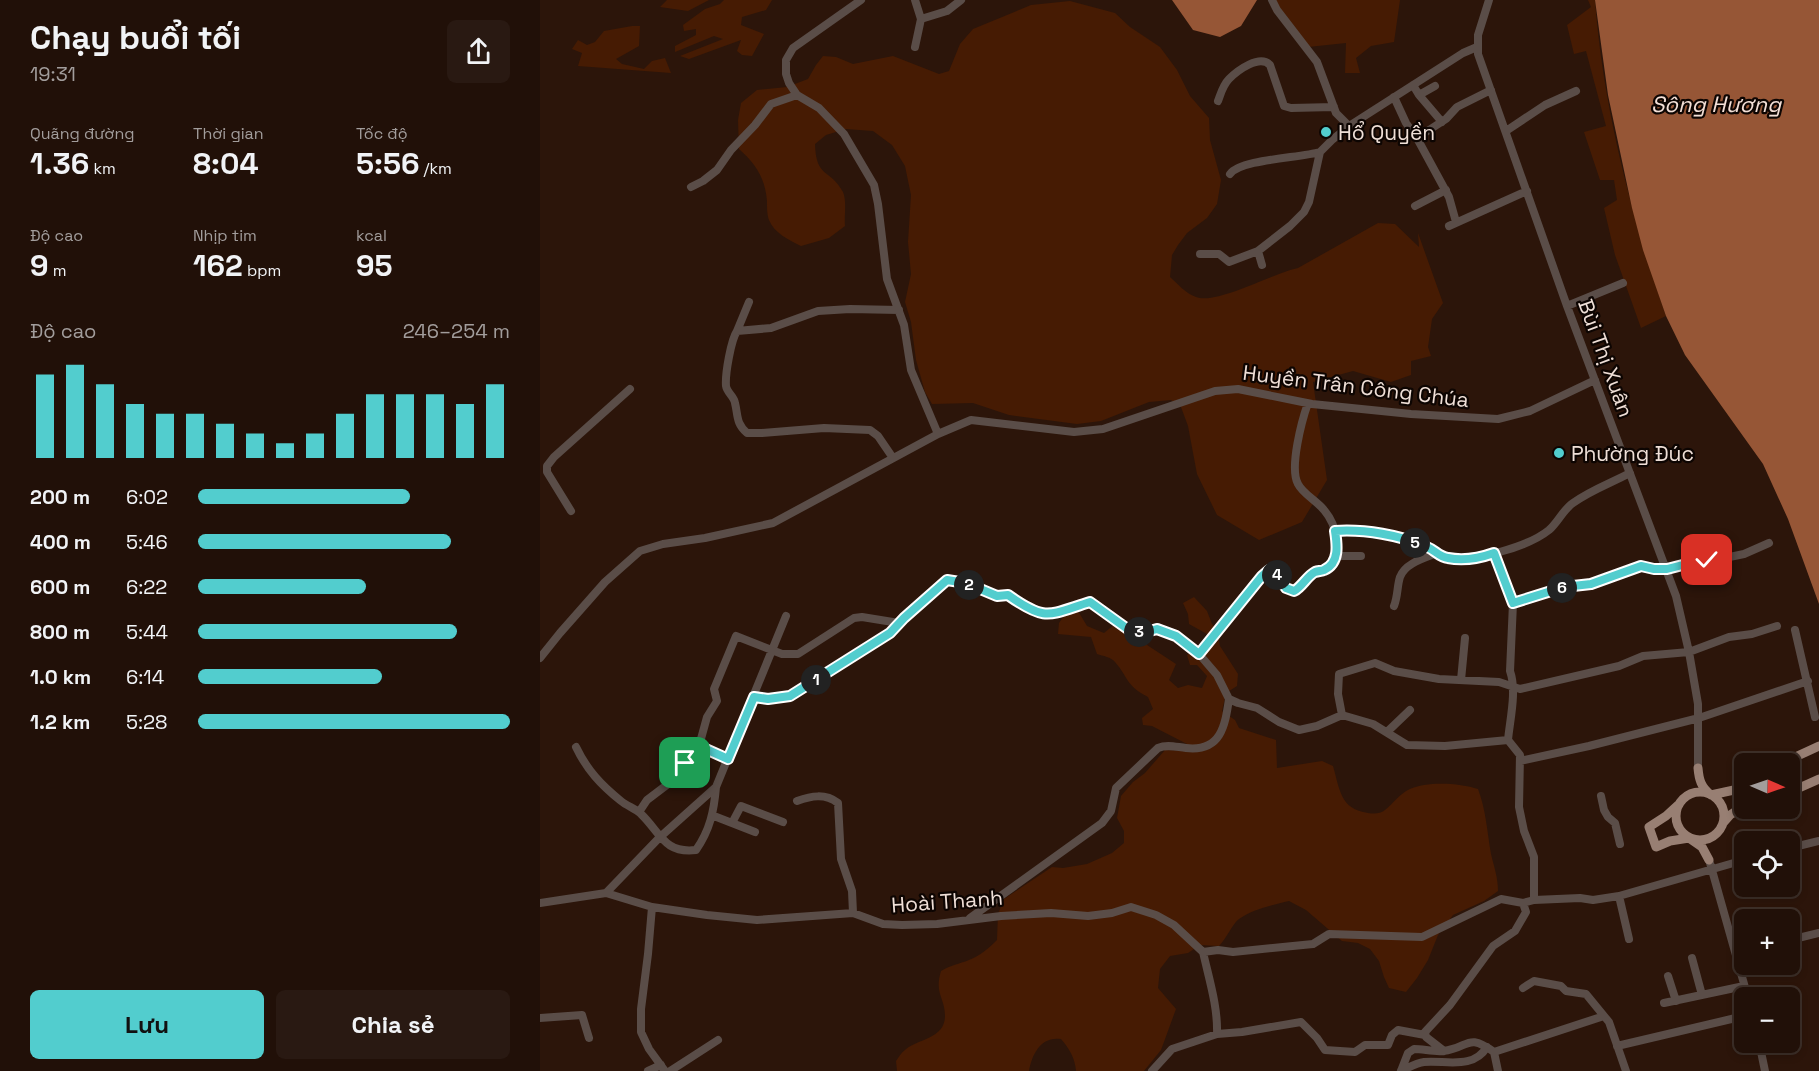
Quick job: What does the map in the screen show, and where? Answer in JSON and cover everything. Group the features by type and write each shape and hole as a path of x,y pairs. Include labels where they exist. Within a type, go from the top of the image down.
{"main road":[{"path":"1800,759 1819,746"},
{"path":"1800,757 1819,752"},
{"path":"1698,768 1699,781 1722,807 1721,827 1713,845 1710,864"},
{"path":"1698,768 1691,787 1680,802 1666,816 1649,827 1656,847 1670,841 1689,838 1706,840 1734,815"},
{"path":"1800,783 1817,777"},
{"path":"1800,786 1817,777"},
{"path":"1710,864 1702,847 1683,834 1676,820 1680,802 1696,792 1711,795 1734,790"}],"street":[{"path":"861,0 805,38 788,54 786,74 797,94 819,108 844,134 874,185 879,204 886,279 904,326 911,370 938,434"},
{"path":"915,0 921,19 915,47"},
{"path":"921,19 947,10 961,0"},
{"path":"1272,0 1276,10 1317,62 1336,113 1349,126"},
{"path":"1230,174 1243,166 1320,152 1349,126 1463,53 1477,47 1478,35 1489,0"},
{"name":"Bùi Thị Xuân","path":"1477,47 1567,306 1676,596 1689,651 1699,718 1698,768"},
{"path":"1218,101 1229,79 1260,60 1270,65 1284,106 1291,108 1334,107"},
{"path":"1413,85 1442,122"},
{"path":"1419,95 1435,86"},
{"path":"1418,140 1457,107 1491,90"},
{"path":"1506,130 1545,105 1576,91"},
{"path":"692,187 717,170 731,150 771,104 797,94"},
{"path":"1394,97 1406,123 1446,190 1453,224 1527,191"},
{"path":"1200,254 1220,254 1228,262 1258,251 1290,226 1305,212 1310,202 1320,152"},
{"path":"1414,206 1446,190"},
{"path":"1258,251 1262,265"},
{"path":"1567,306 1623,284"},
{"path":"749,302 734,338 726,385 734,398 737,420 742,429 752,434 824,428 870,430 878,436 893,458"},
{"path":"737,331 771,328 818,311 899,310"},
{"name":"Huyền Trân Công Chúa","path":"540,658 604,582 640,551 663,544 705,538 773,523 938,434 971,420 1074,432 1103,429 1215,391 1238,389 1308,403 1411,414 1498,419 1530,411 1595,380"},
{"path":"571,512 543,472 554,457 630,390"},
{"path":"1199,654 1269,570 1274,570 1286,588 1294,591 1314,572 1327,568 1336,556 1335,531 1326,512 1300,488 1296,480 1298,433 1308,403"},
{"path":"1335,531 1361,531 1396,538 1427,547 1442,557 1452,559 1479,558 1532,540 1552,527 1572,504 1630,473"},
{"path":"1513,603 1564,587 1591,584 1641,566 1667,569 1706,559 1710,561 1744,554 1769,543"},
{"path":"1704,547 1706,559"},
{"path":"1394,606 1398,597 1400,578 1404,571 1417,561 1437,553"},
{"path":"1494,553 1513,603 1510,671 1512,686 1508,740 1520,755 1519,807 1524,831 1534,857 1534,900"},
{"path":"1336,556 1361,556"},
{"path":"754,697 768,699 790,696 890,633 947,580 966,583 997,596 1008,595 1031,611 1052,615 1090,602 1129,630 1146,632 1157,629 1176,636 1199,654 1217,675 1229,699 1222,731 1215,741 1198,749 1166,746 1158,748 1116,788 1111,811 1102,823 969,919"},
{"path":"576,747 591,775 622,802 639,812 659,838 675,848 686,851 696,850 714,816 716,787 786,616"},
{"path":"639,812 647,800 676,778 699,746 707,717 717,700 714,689 736,636 789,655 798,654 854,618 862,617 899,623"},
{"path":"1342,715 1338,694 1338,675 1358,666 1375,663 1394,671 1439,679 1499,682 1520,689 1619,666 1643,656 1689,651 1729,637 1752,634 1777,626"},
{"path":"1795,630 1815,717"},
{"path":"1461,680 1465,638"},
{"path":"1520,761 1699,718 1808,681"},
{"path":"1229,699 1257,708 1280,723 1299,730 1317,726 1342,715 1373,724 1403,744 1411,746 1445,746 1508,740"},
{"path":"1387,732 1410,710"},
{"path":"699,746 728,759"},
{"path":"606,893 659,838 716,787"},
{"path":"796,801 813,796 830,798 838,803 841,859 852,891 853,913"},
{"path":"1601,796 1604,810 1615,823 1620,844"},
{"path":"732,823 741,806 783,822"},
{"path":"714,816 755,832"},
{"path":"1800,846 1819,841"},
{"path":"1217,1034 1218,1015 1203,952 1313,944 1329,934 1422,937 1501,900 1523,903 1534,900 1580,898 1593,900 1619,896 1710,864 1734,861"},
{"path":"1710,864 1734,934"},
{"name":"Hoài Thanh","path":"540,903 606,893 652,907 707,915 757,920 853,913 883,924 937,924 963,922 969,919 1051,913 1088,916 1112,913 1131,907 1156,915 1174,925 1203,952"},
{"path":"1619,896 1629,939"},
{"path":"1425,1035 1493,946 1515,931 1526,912 1523,903"},
{"path":"652,907 641,1009 641,1032 649,1048 665,1069"},
{"path":"1800,938 1819,933"},
{"path":"1692,958 1702,995"},
{"path":"1664,1003 1744,986 1743,975"},
{"path":"1668,976 1676,1001"},
{"path":"1523,988 1534,981 1561,986 1566,991 1586,994 1609,1022 1626,1071"},
{"path":"540,1018 582,1015 589,1038"},
{"path":"1401,1071 1420,1063 1449,1067 1468,1061 1490,1049 1604,1016"},
{"path":"1617,1046 1734,1018"},
{"path":"1152,1071 1172,1050 1217,1034 1301,1022 1325,1050 1355,1052 1365,1045 1388,1045 1392,1035 1398,1030 1425,1035 1444,1051"},
{"path":"648,1071 665,1069 718,1040"},
{"path":"1401,1071 1408,1053 1414,1048 1444,1051 1472,1041 1480,1042 1490,1049 1498,1071"},
{"path":"1761,1053 1765,1071"}],"shaded area":[{"path":"667,0 709,0 688,11 660,7"},
{"path":"724,0 772,0 766,10 742,17 741,25 764,34 752,56 742,55 737,51 741,40 689,59 680,56 723,39 714,36 675,52 675,46 696,35 696,29 684,31 683,25 705,9 720,4"},
{"path":"1271,0 1400,0 1394,42 1371,46 1356,58 1360,73 1345,73 1346,43 1308,47 1273,11 1274,5"},
{"path":"1588,0 1595,0 1605,80 1620,160 1641,239 1666,316 1641,328 1615,255 1604,208 1617,200 1614,180 1600,180 1584,132 1606,126 1586,51 1574,54 1567,25 1591,7"},
{"path":"1070,1 1115,13 1130,27 1160,47 1177,70 1190,96 1209,118 1210,140 1221,180 1217,204 1207,218 1187,233 1172,255 1170,277 1185,291 1196,297 1205,298 1231,293 1298,268 1378,223 1395,224 1419,247 1418,233 1443,303 1432,319 1428,347 1431,356 1411,361 1411,375 1391,382 1353,371 1313,382 1327,480 1302,522 1259,540 1217,515 1197,474 1188,426 1181,407 1171,400 1149,402 1101,421 1077,424 1009,415 973,403 932,404 925,392 916,360 911,322 905,302 911,274 908,242 911,195 905,166 892,145 873,131 846,129 826,135 815,144 818,163 843,192 845,226 829,238 801,246 782,236 771,225 762,178 755,166 739,149 738,120 741,103 757,90 787,87 808,79 823,56 836,57 853,64 893,56 939,74 949,71 960,44 973,29 1031,5"},
{"path":"640,26 639,46 616,59 622,64 644,69 652,61 665,58 671,73 578,66 582,53 572,49 578,40 587,45 595,42 604,31"},
{"path":"1194,597 1207,611 1217,630 1220,646 1238,674 1237,686 1226,693 1222,711 1235,720 1239,728 1276,740 1277,768 1322,761 1333,766 1346,803 1359,811 1370,813 1383,811 1403,793 1417,786 1444,784 1478,789 1485,813 1498,891 1484,901 1453,915 1438,935 1428,960 1406,992 1389,988 1379,961 1370,949 1358,943 1342,941 1306,910 1289,901 1250,913 1237,921 1219,946 1200,945 1188,953 1170,956 1160,969 1158,988 1176,1009 1161,1050 1144,1071 1076,1071 1067,1046 1061,1039 1054,1039 1043,1043 1035,1053 1029,1071 897,1071 896,1061 902,1053 910,1046 936,1034 944,1024 945,1010 939,990 941,971 977,956 997,940 998,914 1004,899 1052,867 1063,868 1087,864 1112,853 1124,843 1124,831 1117,818 1121,796 1165,750 1187,751 1187,744 1152,726 1143,725 1142,718 1153,709 1148,697 1131,685 1113,660 1097,654 1091,637 1058,634 1059,623 1066,613 1078,611 1087,626 1104,633 1115,624 1128,634 1152,629 1147,645 1176,664 1169,680 1178,688 1188,685 1202,688 1207,676 1197,665 1190,665 1187,655 1202,643 1207,634 1189,624 1183,603"}],"water":[{"path":"1172,0 1257,0 1241,26 1220,37 1193,30"},
{"name":"Sông Hương","path":"1595,0 1819,0 1819,604 1788,519 1763,464 1685,355 1666,316 1643,250 1632,208 1608,95"}],"place":[{"name":"Hổ Quyền","path":"1326,132"},
{"name":"Phường Đúc","path":"1559,453"}],"route":[{"path":"685,763 699,746 728,759 754,697 768,699 790,696 890,633 947,580 966,583 997,596 1008,595 1031,611 1052,615 1090,602 1129,630 1146,632 1157,629 1176,636 1199,654 1269,570 1274,570 1286,588 1294,591 1314,572 1330,566 1337,551 1335,531 1361,531 1396,538 1427,547 1442,557 1448,558 1479,558 1494,553 1513,603 1564,587 1591,584 1644,565 1651,569 1667,569 1707,560"}]}
